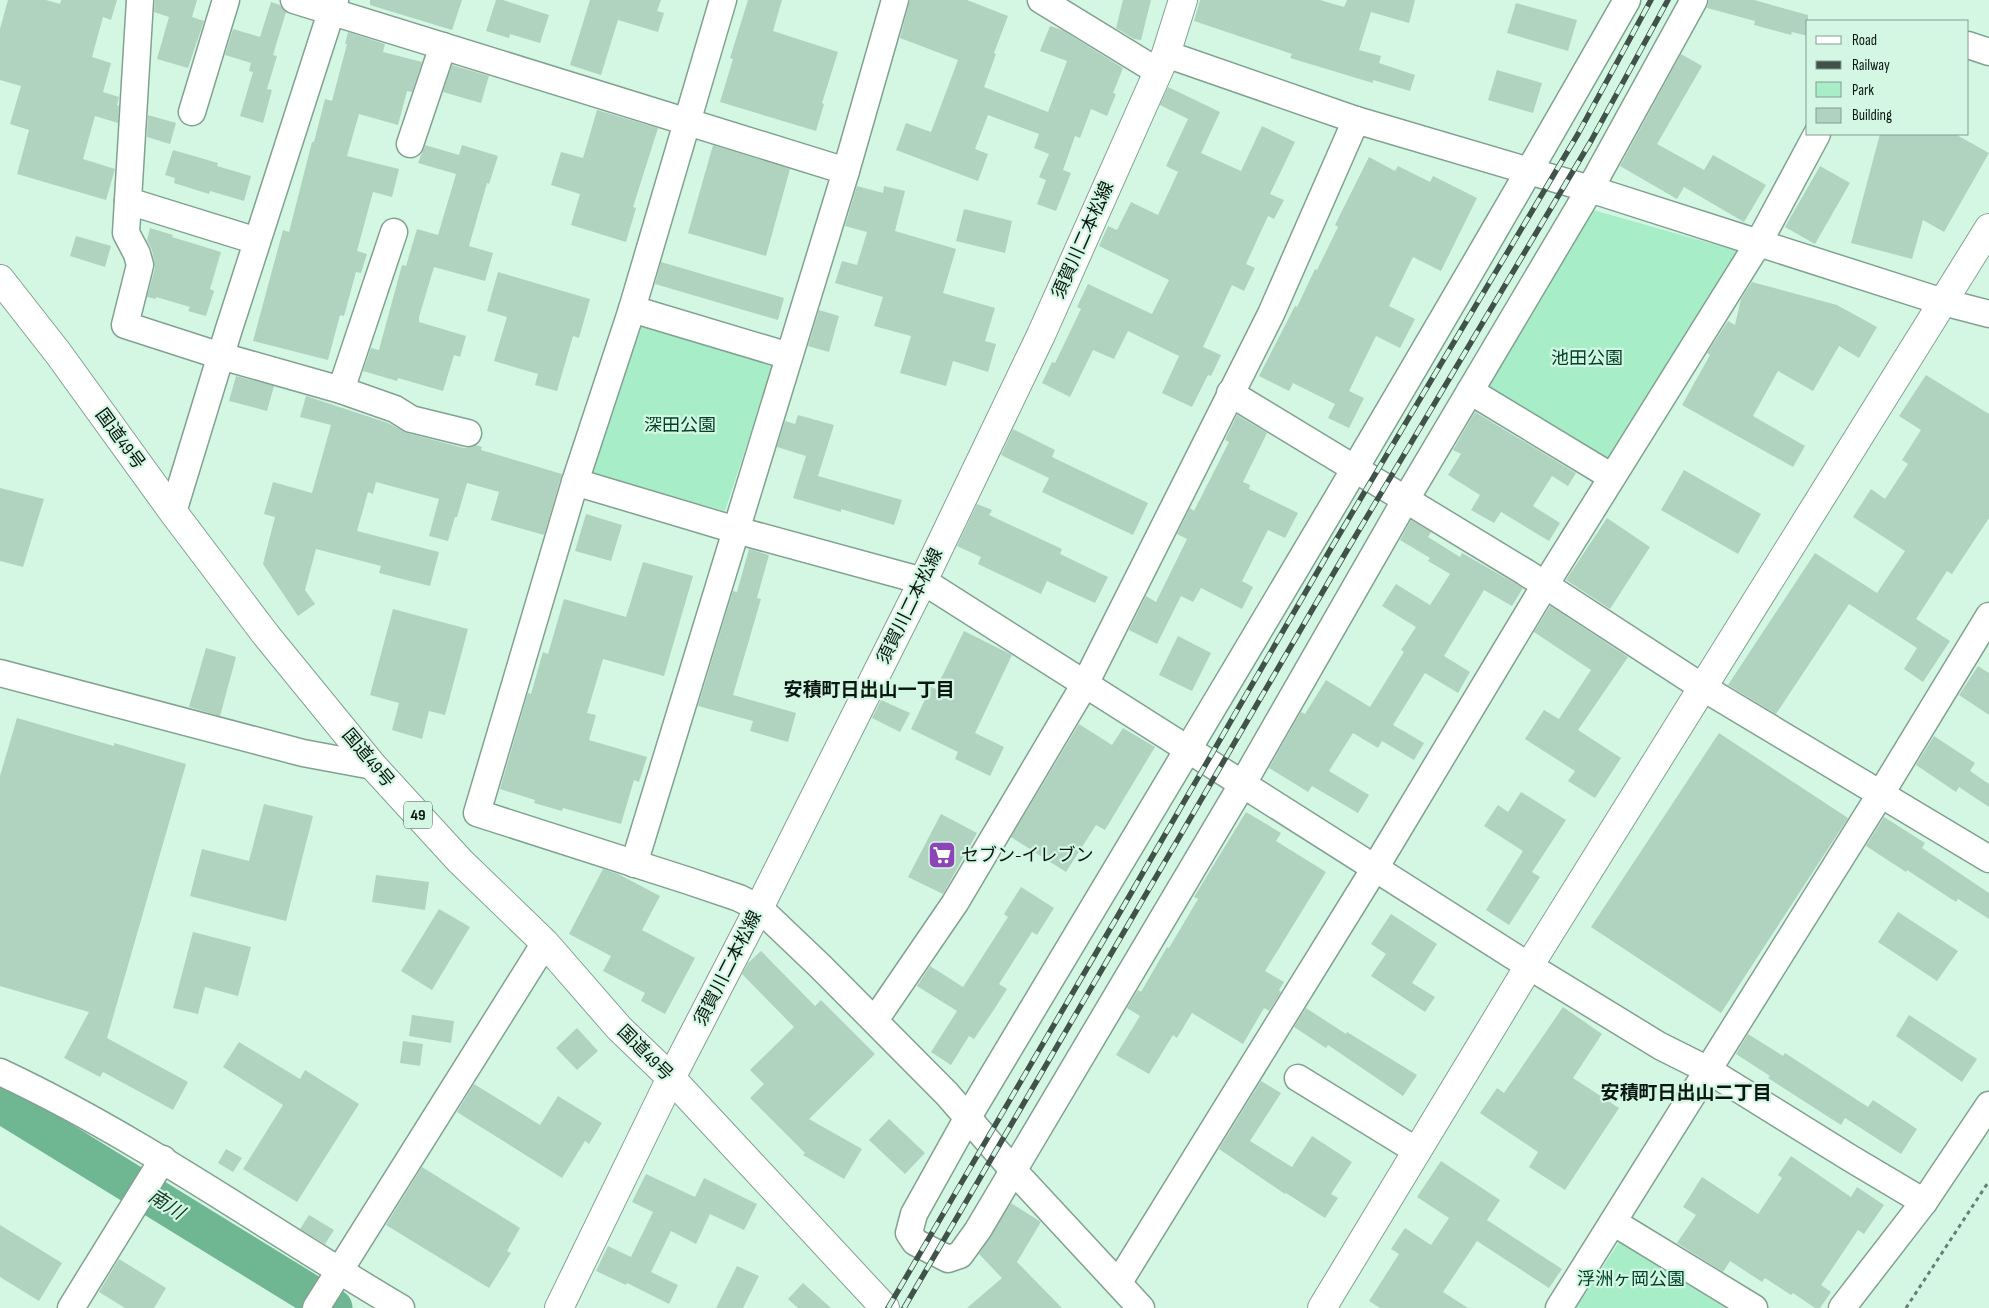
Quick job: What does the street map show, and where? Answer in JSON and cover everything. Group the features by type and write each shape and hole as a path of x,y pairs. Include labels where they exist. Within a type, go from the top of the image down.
{"main road":[{"name":"須賀川二本松線","path":"559,1308 671,1078 759,908 923,581 1041,335 1162,62 1183,0"},
{"path":"1322,1308 1529,966 1989,228"},
{"name":"国道49号","path":"0,279 58,353 173,512 266,635 374,766 460,861 545,944 619,1028 671,1078 884,1308"}],"street":[{"path":"140,0 126,233 137,254 140,265 125,325 221,356 341,390 395,409 411,419 468,433"},
{"path":"192,112 226,0"},
{"path":"294,0 333,6 443,46 846,171"},
{"path":"723,0 632,309 575,482 476,813 731,895 759,908 875,1020 968,1117 1013,1170 1119,1282 1141,1308"},
{"path":"634,864 846,171 895,0"},
{"path":"1041,0 1162,62 1590,189 1943,302 1989,314"},
{"path":"1626,0 1529,172 1356,468 968,1117 914,1214 909,1232 915,1242 948,1259 960,1255 978,1230 1242,785 1406,499 1590,189 1694,0"},
{"path":"173,512 333,6"},
{"path":"1969,45 1989,52"},
{"path":"410,144 443,46"},
{"path":"875,1020 955,903 1085,684 1125,608 1230,393 1271,314 1356,120"},
{"path":"1119,1282 1375,868 1545,585 1759,242 1816,135"},
{"path":"128,201 258,241"},
{"path":"341,390 394,232"},
{"path":"632,309 789,356"},
{"path":"1470,391 1612,477"},
{"path":"1230,393 1356,468 1545,585 1702,687 1989,859"},
{"path":"575,482 736,530 923,581 1529,966 1660,1046 1708,1070 1924,1202"},
{"path":"1559,1308 1880,795 1989,616"},
{"path":"0,673 303,753 374,766"},
{"path":"316,1308 545,944"},
{"path":"1298,1078 1417,1151"},
{"path":"3,1084 93,1119 160,1164 335,1275 401,1308"},
{"path":"1842,1308 1924,1202 1989,1105"},
{"path":"71,1308 160,1164"},
{"path":"1613,1222 1754,1308"}],"path":[{"path":"1906,1308 1989,1181"}],"green space":[{"name":"池田公園","path":"1593,210 1738,251 1609,461 1482,390"},
{"name":"深田公園","path":"642,326 774,362 725,511 587,473"},
{"name":"浮洲ヶ岡公園","path":"1621,1239 1733,1308 1576,1308"}],"building":[{"path":"8,0 46,0 60,4 61,0 117,0 111,20 103,17 92,57 111,63 103,92 119,97 117,105 119,106 118,123 95,116 83,159 115,169 106,200 17,174 29,130 10,124 21,86 0,80 0,29"},
{"path":"155,0 197,0 192,17 204,21 188,68 157,59 169,17 154,12"},
{"path":"370,0 462,0 452,30 370,5"},
{"path":"496,0 503,0 549,15 540,43 510,34 509,38 486,31"},
{"path":"590,0 661,0 657,11 664,13 658,32 618,20 601,75 570,65"},
{"path":"748,0 782,0 773,31 838,52 822,103 824,104 816,131 720,102 733,59 730,58"},
{"path":"910,0 967,0 1008,16 984,87 1048,112 1067,61 1040,51 1050,26 1062,30 1123,68 1113,93 1116,94 1107,116 1091,109 1080,138 1075,136 1063,170 1071,173 1056,211 1037,204 1046,180 1039,177 1049,154 1034,148 1039,134 988,115 975,149 988,154 978,181 896,150 906,123 931,132 958,60 900,38"},
{"path":"1123,0 1151,0 1141,40 1134,39 1116,28"},
{"path":"1200,0 1320,0 1344,7 1347,0 1415,0 1409,23 1371,12 1359,50 1381,56 1379,63 1415,75 1410,91 1373,80 1373,83 1290,58 1292,54 1194,21"},
{"path":"1709,0 1754,0 1808,15 1808,20 1806,20 1806,36 1792,32 1791,35 1754,25 1755,21 1707,8"},
{"path":"271,2 280,5 286,12 273,55 277,56 267,89 272,90 263,123 240,116 253,72 249,71 251,63 225,55 233,29 260,37"},
{"path":"1516,3 1577,20 1568,51 1507,33"},
{"path":"348,32 385,44 383,52 422,62 412,92 407,91 398,125 359,114 347,156 399,169 392,197 373,192 357,251 367,254 361,273 356,272 344,316 340,315 328,360 253,341 283,230 289,232 325,99 332,101 347,44 345,44"},
{"path":"1681,54 1702,66 1657,144 1704,170 1713,155 1766,185 1744,222 1684,187 1677,199 1620,166"},
{"path":"452,65 489,76 481,103 443,92"},
{"path":"1497,70 1542,83 1533,113 1488,100"},
{"path":"1168,87 1220,112 1201,153 1241,171 1262,126 1295,142 1270,194 1284,200 1274,219 1268,216 1246,264 1255,268 1244,291 1232,285 1203,347 1221,355 1211,376 1208,375 1192,407 1162,393 1179,356 1128,331 1114,359 1093,350 1070,397 1042,383 1052,362 1055,363 1081,309 1077,307 1088,284 1152,314 1169,280 1099,246 1108,226 1117,230 1131,202 1158,215 1178,172 1166,166 1188,119 1160,105"},
{"path":"597,110 658,128 633,207 636,208 626,242 571,225 580,194 551,185 561,152 583,158"},
{"path":"148,115 176,123 170,144 147,137"},
{"path":"1880,135 1957,135 1989,153 1944,232 1923,220 1912,259 1851,243"},
{"path":"425,145 459,155 462,145 498,156 489,184 487,183 469,246 493,253 485,281 434,267 419,317 419,322 466,336 460,357 454,355 443,391 398,378 397,381 363,371 371,348 379,350 402,265 406,266 417,229 438,235 456,174 418,163"},
{"path":"713,145 790,169 766,256 688,233"},
{"path":"173,150 218,163 217,166 251,176 244,201 210,191 209,194 174,183 175,178 165,175"},
{"path":"1369,157 1395,171 1398,166 1430,182 1433,176 1477,198 1441,271 1413,257 1389,306 1415,319 1400,348 1376,336 1349,391 1364,398 1349,428 1328,418 1335,404 1293,383 1289,391 1259,376 1295,306 1297,307 1315,269 1317,270 1338,227 1335,225"},
{"path":"1820,166 1850,183 1815,244 1785,227"},
{"path":"857,186 883,193 884,186 905,191 895,231 956,249 943,293 995,308 985,341 996,344 988,372 953,361 946,386 900,373 911,336 874,326 883,297 835,283 842,261 857,265 867,232 845,226"},
{"path":"964,209 1012,221 1005,253 956,241"},
{"path":"150,228 221,252 210,289 214,291 206,316 188,311 190,307 156,297 156,299 147,297 155,268 152,250 147,240"},
{"path":"76,236 111,246 105,267 70,256"},
{"path":"661,262 784,298 778,320 655,284"},
{"path":"498,272 590,299 579,338 573,336 557,391 535,385 538,374 494,361 507,317 487,311"},
{"path":"1752,282 1837,305 1877,327 1859,358 1839,346 1813,391 1778,371 1753,416 1805,446 1793,467 1682,405 1710,355 1707,353 1728,321 1735,325 1741,299"},
{"path":"819,310 839,316 829,352 808,346"},
{"path":"1926,375 1989,414 1989,518 1952,574 1947,571 1916,619 1950,641 1923,682 1904,669 1917,648 1849,604 1776,714 1728,685 1815,553 1877,593 1905,551 1853,517 1871,489 1885,499 1908,464 1902,460 1921,430 1899,416"},
{"path":"236,376 274,386 267,411 229,401"},
{"path":"306,396 388,423 407,433 464,448 476,445 482,447 481,450 562,474 544,535 491,520 499,492 467,483 448,541 429,536 439,499 376,482 373,494 368,492 357,531 439,552 430,586 379,573 381,566 316,549 305,590 315,604 298,616 263,564 275,517 264,514 273,482 312,493 331,425 300,417"},
{"path":"1475,412 1576,473 1568,486 1552,476 1533,506 1560,523 1549,541 1501,512 1494,523 1471,510 1480,495 1448,475 1461,454 1453,450"},
{"path":"798,415 834,425 818,476 902,500 894,525 841,509 841,512 793,498 806,456 777,447 785,421 795,424"},
{"path":"1237,415 1267,433 1243,482 1250,485 1249,489 1298,513 1285,538 1268,530 1242,581 1253,587 1242,609 1201,588 1193,602 1181,596 1157,644 1129,630 1146,596 1156,602 1187,539 1177,534 1190,508 1194,511 1229,442 1225,440"},
{"path":"1013,429 1055,450 1052,457 1148,503 1133,535 1042,492 1049,478 1001,455"},
{"path":"1684,470 1761,514 1738,554 1661,510"},
{"path":"0,488 44,499 23,567 0,561"},
{"path":"977,504 992,510 989,515 1062,549 1060,554 1108,577 1095,603 1047,581 1041,594 978,564 981,557 957,546"},
{"path":"586,514 622,525 611,561 575,551"},
{"path":"1607,518 1650,547 1610,609 1566,580"},
{"path":"1411,520 1431,532 1428,537 1460,557 1462,553 1523,588 1512,606 1484,590 1444,656 1470,672 1458,693 1425,673 1393,725 1424,743 1414,760 1382,741 1378,748 1353,733 1329,771 1369,795 1358,813 1312,786 1308,792 1269,768 1301,712 1305,714 1326,680 1370,707 1404,652 1401,650 1416,627 1382,606 1396,584 1430,605 1450,574 1428,561 1430,558 1400,540"},
{"path":"749,549 769,555 757,598 761,599 733,695 796,713 788,742 750,731 753,721 698,706 733,591 737,592"},
{"path":"643,562 693,576 664,676 603,659 587,713 596,715 589,740 647,757 639,782 634,780 621,824 563,808 562,811 534,803 535,800 500,789 528,693 531,694 543,652 548,654 564,599 626,617"},
{"path":"1550,606 1628,657 1578,730 1621,758 1595,798 1568,781 1575,771 1525,739 1544,710 1559,719 1591,670 1534,632"},
{"path":"393,609 468,629 445,715 429,711 422,739 392,730 399,703 370,695"},
{"path":"964,631 1012,655 975,733 1004,747 990,776 955,759 958,752 911,729 931,687 936,689"},
{"path":"1178,636 1211,653 1192,691 1159,675"},
{"path":"206,648 236,657 220,716 189,707"},
{"path":"1978,666 1989,673 1989,715 1959,695"},
{"path":"881,700 910,713 900,732 872,718"},
{"path":"17,718 114,746 114,743 186,764 107,1038 188,1082 173,1110 103,1072 100,1077 64,1058 89,1012 0,986 0,776"},
{"path":"1079,724 1112,745 1123,728 1155,747 1105,830 1096,825 1066,872 1011,837"},
{"path":"1719,733 1848,818 1721,1013 1591,927"},
{"path":"1934,736 1975,763 1970,771 1989,784 1989,807 1959,787 1956,792 1916,765"},
{"path":"1521,792 1566,820 1532,872 1540,877 1509,925 1486,910 1523,851 1484,826 1498,805 1508,812"},
{"path":"264,804 313,816 286,921 190,896 202,849 249,861"},
{"path":"1246,812 1281,833 1276,841 1326,872 1265,971 1284,982 1279,990 1281,992 1269,1011 1264,1008 1243,1044 1192,1013 1177,1038 1173,1035 1149,1074 1116,1055 1140,1016 1127,1008 1138,990 1141,992 1167,947 1169,948 1198,899 1194,897"},
{"name":"セブン-イレブン","path":"941,814 977,833 943,894 908,877"},
{"path":"1884,817 1925,843 1922,848 1989,893 1989,919 1958,899 1956,902 1866,846"},
{"path":"603,869 618,874 660,896 642,930 695,958 665,1014 641,1001 645,993 603,971 611,956 569,934"},
{"path":"376,875 429,882 425,910 372,902"},
{"path":"1021,887 1054,908 1037,935 1032,932 999,984 1007,989 995,1008 974,1039 969,1036 951,1065 931,1052 957,1011 917,986 930,966 963,987 1008,917 1004,914"},
{"path":"439,909 470,927 432,990 401,971"},
{"path":"1898,912 1958,951 1937,981 1878,942"},
{"path":"1391,914 1437,944 1412,983 1435,997 1425,1012 1371,976 1386,954 1371,944"},
{"path":"193,932 251,947 238,996 205,987 198,1014 173,1008"},
{"path":"761,951 815,1006 821,1000 875,1054 809,1119 862,1149 844,1179 803,1155 805,1153 750,1098 764,1084 750,1070 794,1027 742,974 748,963"},
{"path":"1563,1007 1602,1034 1573,1078 1619,1108 1565,1190 1529,1167 1538,1152 1480,1113 1497,1088 1504,1093"},
{"path":"1306,1008 1346,1034 1347,1032 1417,1075 1403,1096 1328,1045 1326,1048 1294,1027"},
{"path":"412,1015 454,1021 451,1043 409,1036"},
{"path":"1909,1015 1977,1059 1962,1082 1896,1036"},
{"path":"577,1028 598,1051 577,1070 556,1048"},
{"path":"1748,1034 1783,1056 1785,1053 1868,1107 1873,1100 1917,1129 1901,1154 1845,1118 1841,1125 1768,1078 1770,1076 1736,1054"},
{"path":"403,1041 423,1044 420,1066 400,1063"},
{"path":"239,1042 300,1079 305,1070 359,1104 297,1202 243,1169 283,1105 223,1067"},
{"path":"1261,1081 1281,1093 1250,1141 1292,1167 1312,1136 1352,1162 1331,1194 1338,1198 1325,1218 1285,1194 1219,1149"},
{"path":"474,1084 540,1125 558,1096 602,1123 589,1144 585,1141 562,1178 457,1112"},
{"path":"889,1119 925,1153 905,1174 869,1140"},
{"path":"226,1149 242,1158 233,1172 218,1163"},
{"path":"1791,1156 1851,1197 1857,1187 1884,1205 1864,1234 1858,1230 1821,1285 1831,1292 1820,1308 1815,1308 1793,1293 1791,1295 1765,1278 1762,1282 1730,1261 1723,1272 1677,1243 1696,1215 1683,1207 1702,1177 1758,1214 1782,1178 1778,1175"},
{"path":"1441,1161 1500,1200 1487,1220 1562,1269 1549,1288 1477,1241 1443,1292 1468,1308 1380,1308 1369,1301 1399,1254 1391,1249 1405,1228 1431,1245 1449,1218 1417,1197"},
{"path":"422,1167 520,1228 507,1251 511,1253 489,1288 386,1225"},
{"path":"646,1174 695,1197 704,1178 757,1204 744,1230 710,1214 696,1244 671,1231 651,1272 678,1285 669,1304 627,1283 626,1285 596,1271 608,1246 631,1257 653,1212 632,1202"},
{"path":"1011,1203 1041,1222 1017,1262 1062,1308 967,1308 1002,1278 979,1254"},
{"path":"309,1215 334,1230 325,1244 300,1229"},
{"path":"0,1225 62,1263 39,1301 0,1277"},
{"path":"119,1259 166,1288 154,1308 125,1308 99,1292"},
{"path":"737,1266 759,1276 743,1308 716,1308"},
{"path":"803,1283 831,1308 798,1308 788,1299"}],"waterway":[{"name":"南川","path":"0,1103 333,1308"}],"railway":[{"path":"888,1308 1333,545 1578,134 1651,0"},
{"path":"904,1308 1346,552 1591,141 1668,0"}],"place":[{"name":"セブン-イレブン","path":"942,855"}],"district":[{"name":"安積町日出山一丁目","path":"869,690"},
{"name":"安積町日出山二丁目","path":"1686,1093"}]}
